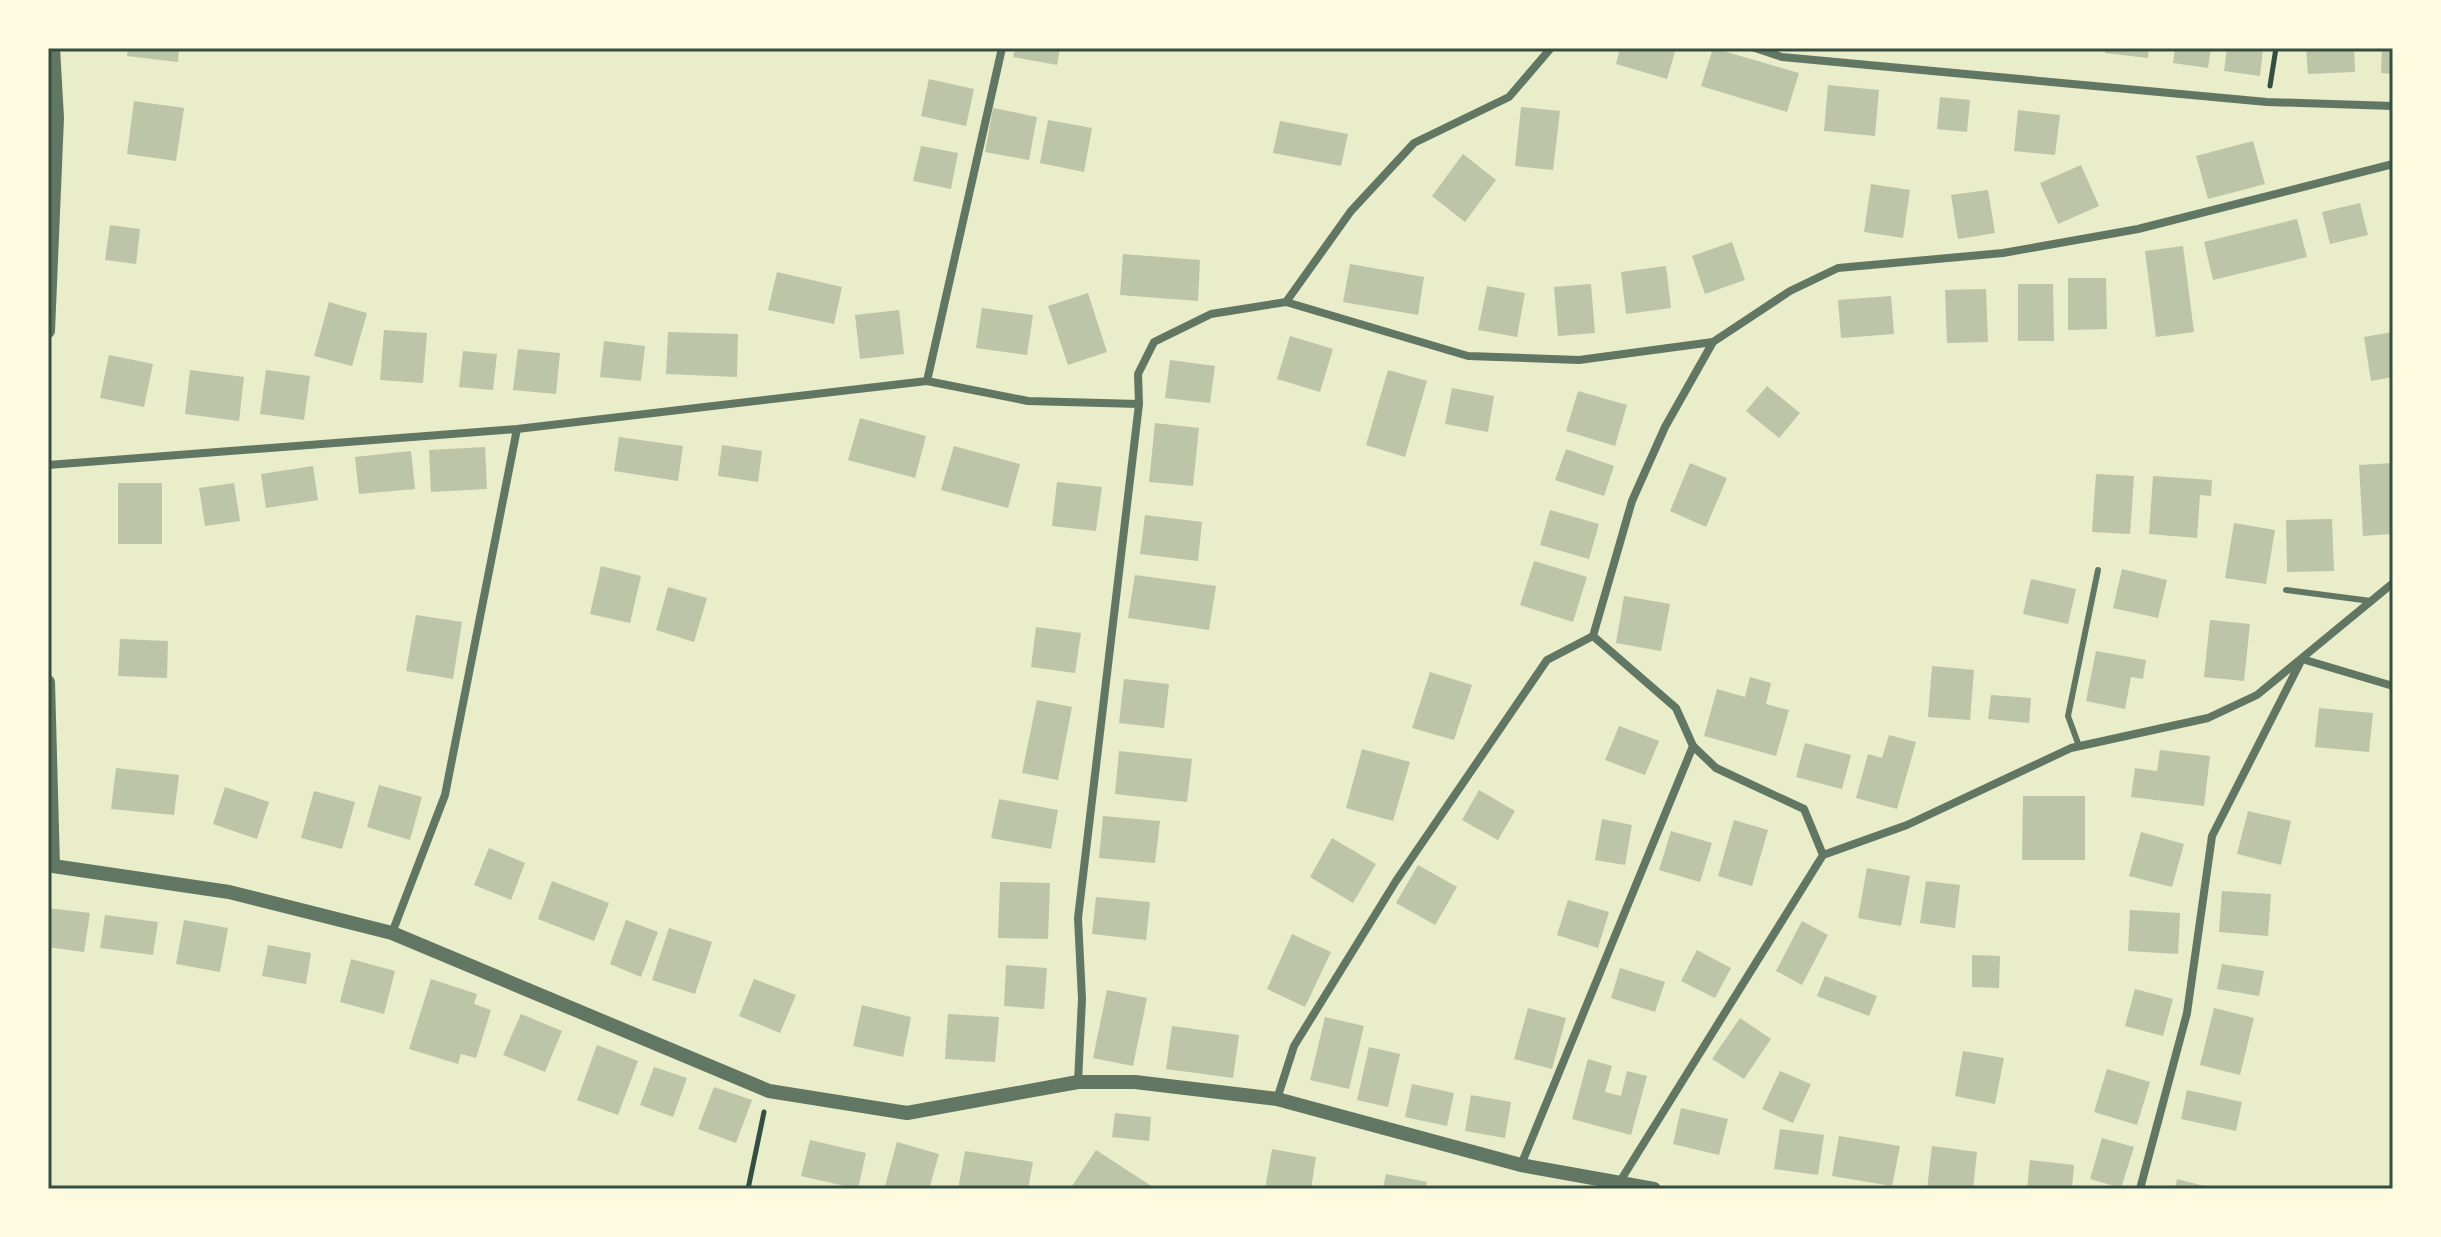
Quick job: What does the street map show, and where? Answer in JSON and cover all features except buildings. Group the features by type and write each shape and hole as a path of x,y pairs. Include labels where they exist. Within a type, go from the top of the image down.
{"street":[{"path":"48,331 53,48"},
{"path":"927,381 1002,48"},
{"path":"1286,302 1351,211 1414,143 1509,97 1551,48"},
{"path":"1755,48 1782,57 2267,102 2393,106"},
{"path":"1078,1082 1082,999 1078,918 1139,404 1138,374 1154,342 1211,314 1286,302 1468,356 1579,360 1713,342 1790,291 1838,268 2003,253 2138,229 2393,164"},
{"path":"1277,1099 1294,1046 1396,881 1547,660 1593,636 1632,501 1665,427 1713,342"},
{"path":"48,465 517,429 927,381 1028,401 1139,404"},
{"path":"392,933 445,795 517,429"},
{"path":"1619,1183 1823,855 1907,825 2079,746 2208,718 2257,695 2393,583"},
{"path":"1593,636 1676,708 1693,746 1716,768 1804,809 1823,855"},
{"path":"2302,659 2393,686"},
{"path":"2140,1189 2187,1013 2212,836 2302,659"},
{"path":"48,682 50,866 229,892 392,933 769,1091 907,1113 1078,1082 1135,1082 1277,1099 1521,1165 1654,1189"},
{"path":"1521,1165 1693,746"}],"lane":[{"path":"2079,746 2068,716 2098,570"},
{"path":"2286,590 2371,601"}],"path":[{"path":"2267,102 2276,48"},
{"path":"748,1189 769,1091"}]}
